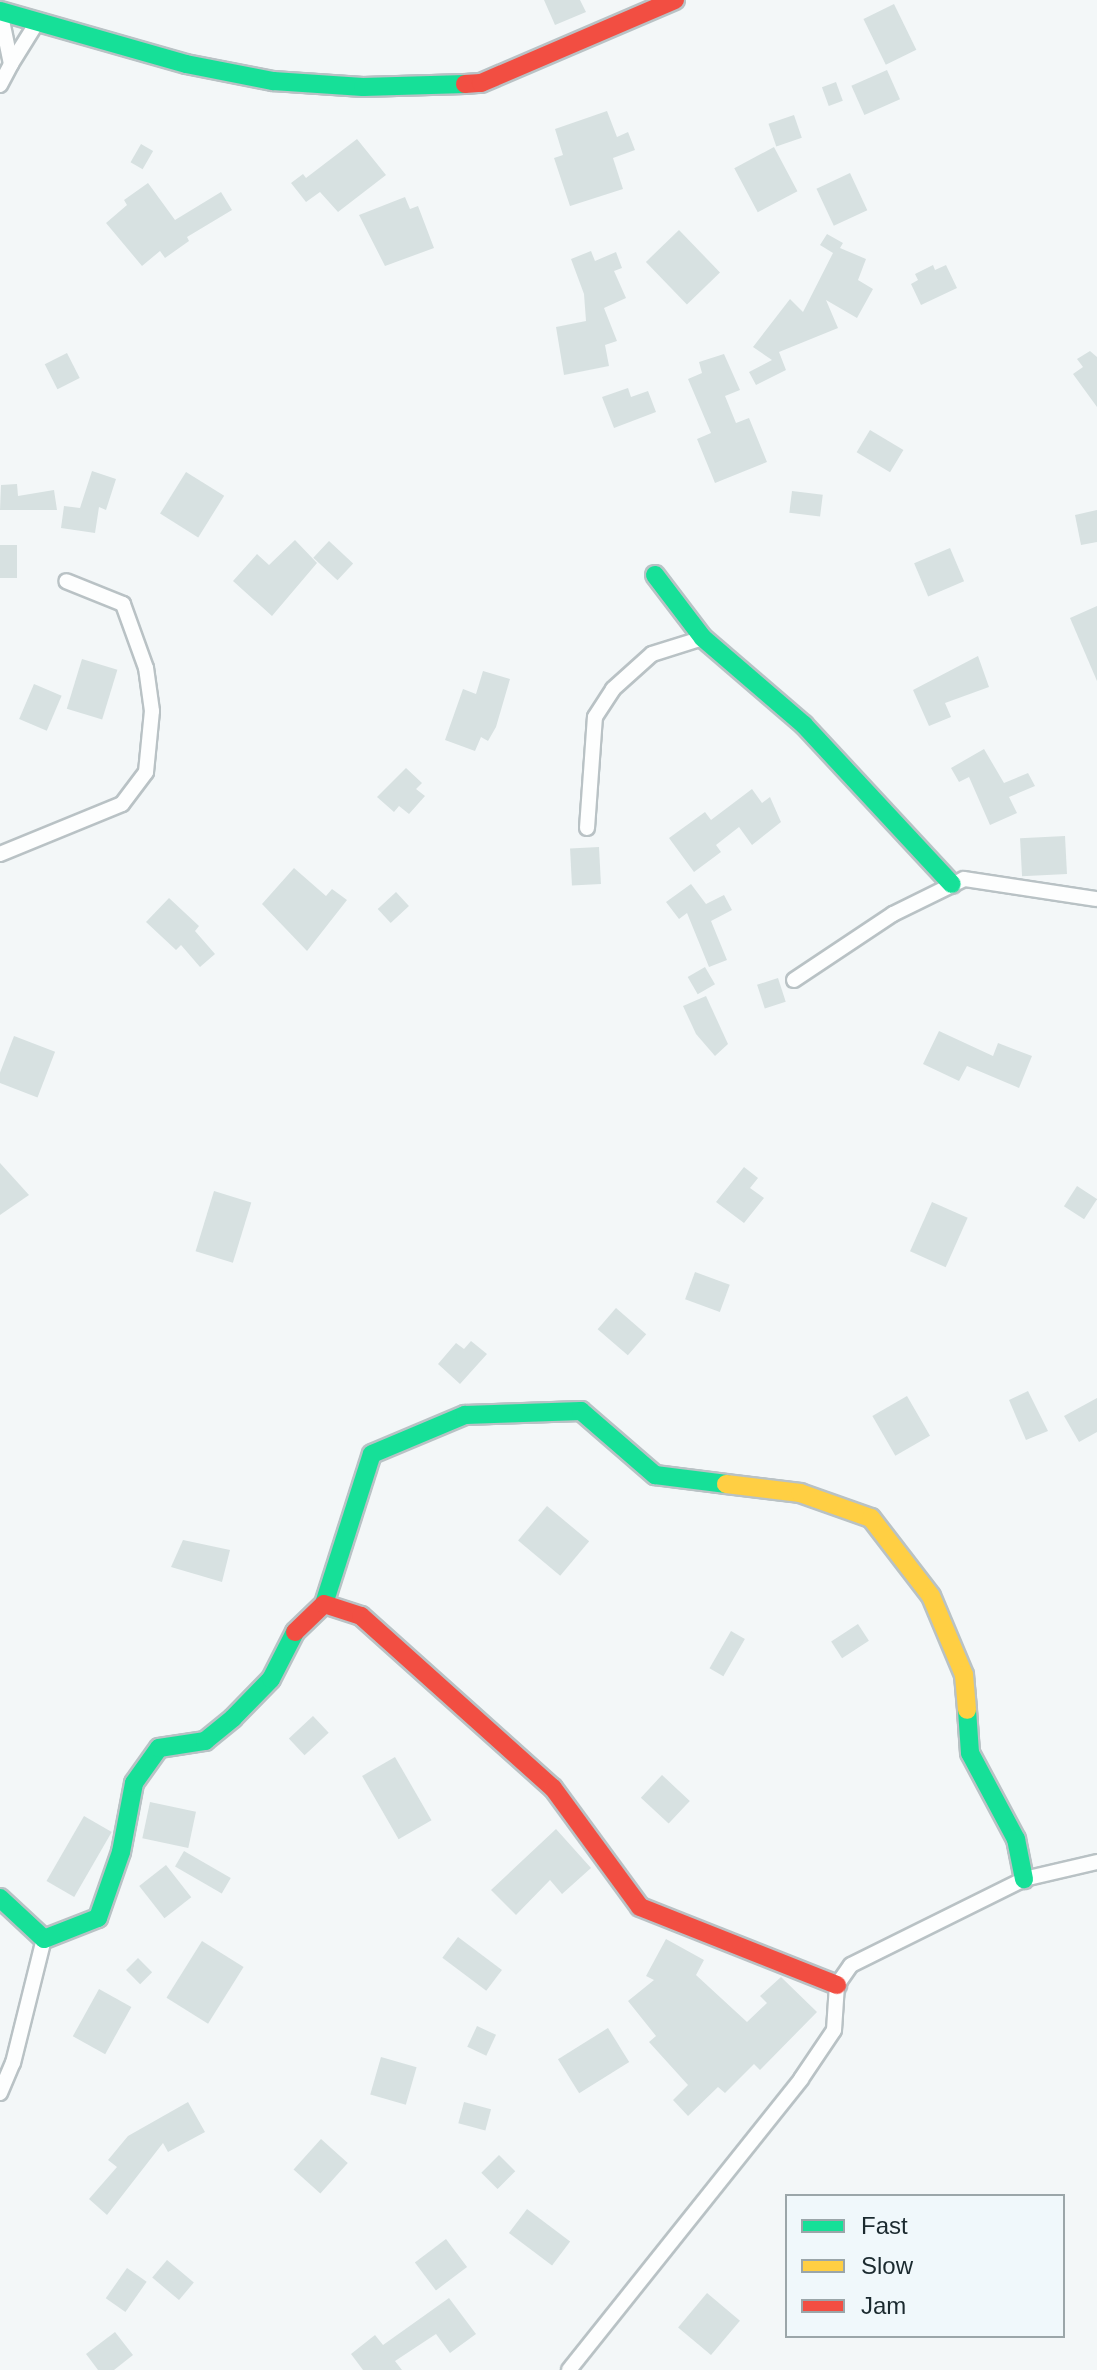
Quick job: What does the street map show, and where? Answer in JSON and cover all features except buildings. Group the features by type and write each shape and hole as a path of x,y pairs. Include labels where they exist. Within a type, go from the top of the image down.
{"street":[{"path":"0,11 36,24 273,81 363,87 481,83 675,0"},
{"path":"0,11 11,64"},
{"path":"0,85 36,24"},
{"path":"655,575 703,638 804,725 952,884"},
{"path":"0,854 122,804 146,772 152,711 146,668 123,604 66,581"},
{"path":"587,828 595,717 613,689 652,654 703,638"},
{"path":"794,980 893,914 964,879 1097,899"},
{"path":"44,1939 98,1918 121,1852 134,1783 159,1748 205,1741 233,1718 271,1679 289,1638 324,1604 359,1507 372,1454 465,1415 581,1411 655,1475 800,1493 871,1518 931,1596 964,1675 970,1753 1016,1839 1024,1879"},
{"path":"324,1604 361,1616 553,1788 640,1907 837,1985"},
{"path":"569,2370 801,2079 834,2030 837,1985 851,1965 1024,1879 1097,1862"},
{"path":"0,1898 44,1939"},
{"path":"0,2093 13,2063 44,1939"}],"traffic: fast":[{"path":"0,11 186,64 273,81 363,87 465,84"},
{"path":"655,575 703,638 804,725 952,884"},
{"path":"324,1604 372,1454 465,1415 581,1411 655,1475 726,1484"},
{"path":"0,1898 44,1939 98,1918 121,1852 134,1783 159,1748 205,1741 233,1718 271,1679 295,1632"},
{"path":"967,1710 970,1753 1016,1839 1024,1879"}],"traffic: slow":[{"path":"726,1484 800,1493 871,1518 931,1596 964,1675 967,1710"}],"traffic: jam":[{"path":"465,84 481,83 675,0"},
{"path":"295,1632 324,1604 361,1616 553,1788 640,1907 837,1985"}]}
